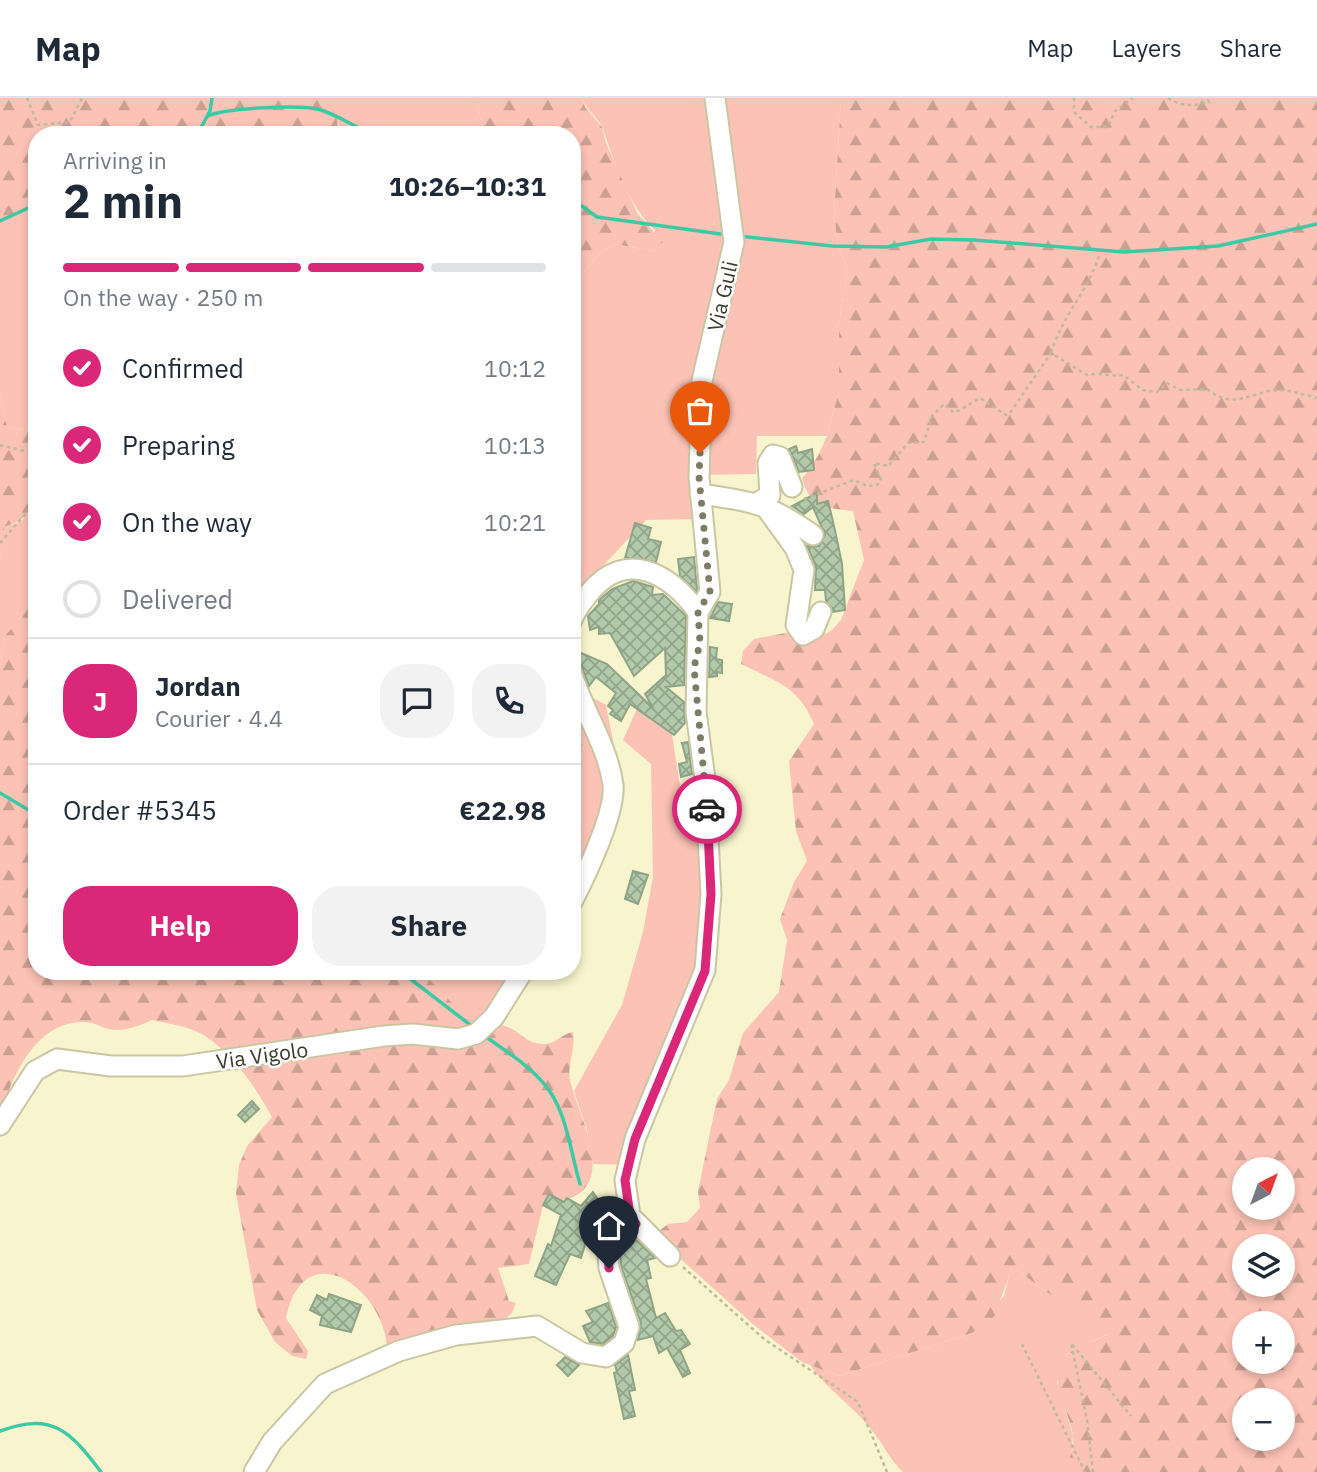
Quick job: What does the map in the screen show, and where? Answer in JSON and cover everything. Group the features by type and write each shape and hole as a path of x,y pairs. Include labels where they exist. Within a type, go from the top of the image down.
{"street":[{"name":"Via Guli","path":"700,494 702,381 734,243 715,98"},
{"path":"760,504 770,495 768,463 773,455 780,457 793,493"},
{"path":"670,1256 630,1216 625,1180 635,1139 705,971 711,894 705,779 696,712 698,612 710,592 700,494 760,504 777,510 813,535"},
{"path":"760,504 795,548 804,570 796,625 803,635 814,629 821,612"},
{"path":"581,603 600,580 624,568 655,572 689,600 698,612"},
{"path":"581,696 613,786 611,814 581,882"},
{"name":"Via Vigolo","path":"0,1125 35,1071 57,1059 111,1066 183,1066 384,1036 413,1034 458,1039 475,1034 494,1017 517,980"},
{"path":"254,1472 272,1443 325,1384 399,1351 456,1335 537,1325 582,1353 606,1357 624,1343 629,1327 609,1268 607,1240 636,1224"}],"path":[{"path":"27,98 38,125 47,126 69,122 82,98"},
{"path":"1074,98 1074,112 1091,127 1108,127 1115,111 1133,98"},
{"path":"1168,98 1180,105 1195,106 1209,102 1207,98"},
{"path":"793,493 817,496 839,484 854,480 867,486 877,485 881,480 874,463 888,466 908,443 924,442 932,416 944,404 954,413 980,398 1006,415 1010,413 1051,353 1057,331 1094,271 1099,256"},
{"path":"1051,353 1087,375 1100,372 1112,377 1123,375 1143,390 1157,392 1167,383 1181,390 1207,389 1218,398 1247,400 1279,390 1317,398"},
{"path":"0,445 28,452"},
{"path":"0,543 28,511"},
{"path":"670,1256 764,1339 858,1402 874,1435 887,1472"},
{"path":"1093,1472 1087,1420 1071,1343 1131,1416"},
{"path":"1022,1344 1085,1472"}],"green space":[{"path":"0,98 326,98 337,118 337,126 28,126 28,216 19,212 0,222"},
{"path":"326,98 476,98 482,126 334,126"},
{"path":"476,98 582,98 585,107 602,127 606,143 637,213 663,242 653,251 615,244 601,252 581,275 581,126 482,126"},
{"path":"582,98 841,98 834,215 838,246 847,269 839,324 839,391 827,436 757,436 756,474 700,475 700,519 646,520 581,589 581,275 601,252 615,244 653,251 655,230 637,209 618,170 601,125"},
{"path":"841,98 1317,98 1317,1472 1064,1472 1073,1441 1058,1383 1061,1363 1068,1354 1111,1332 1043,1290 1018,1270 1009,1276 994,1317 972,1333 839,1376 802,1362 754,1325 654,1235 668,1224 687,1222 700,1208 698,1191 717,1099 729,1080 743,1033 779,992 787,940 780,919 794,882 807,861 796,831 789,761 814,724 808,711 793,693 776,681 741,664 743,651 754,639 796,631 818,637 831,631 841,620 864,560 853,511 834,509 815,502 802,479 818,456 827,436 839,391 839,324 847,269 838,246 834,215"},
{"path":"19,212 28,216 28,427 17,430 7,427 0,395 0,222"},
{"path":"0,395 7,427 17,430 28,427 28,513 4,527 4,547 0,558"},
{"path":"28,511 28,609 5,636 0,667 0,558 4,547 4,527 22,521"},
{"path":"28,609 28,980 430,980 455,1006 455,1019 504,1026 539,1044 548,1044 573,1032 570,1080 590,1144 591,1176 584,1189 571,1198 544,1201 529,1264 498,1268 509,1301 516,1303 512,1313 500,1324 387,1348 383,1326 358,1289 342,1278 325,1274 309,1278 295,1292 286,1318 308,1351 306,1359 292,1356 275,1342 257,1310 236,1193 239,1165 247,1146 272,1117 235,1062 216,1044 192,1030 152,1020 124,1030 85,1022 68,1024 53,1030 40,1041 19,1068 0,1115 0,667 5,636"},
{"path":"581,692 606,705 616,756 591,863 581,889"},
{"path":"640,702 671,728 682,799 709,800 703,982 632,1165 593,1164 587,1130 574,1091 622,1005 643,932 653,877 651,764 623,740"},
{"path":"427,980 518,980 497,1025 455,1019"},
{"path":"1018,1270 1043,1290 1112,1332 1068,1353 1057,1382 1073,1436 1071,1457 1064,1472 903,1472 867,1424 810,1365 839,1376 972,1333 1004,1296 1009,1276"}],"building":[{"path":"796,446 798,453 812,449 814,470 799,472 789,449"},
{"path":"817,493 817,504 828,501 834,526 842,564 845,610 833,612 826,601 825,590 815,590 816,566 807,546 819,546 825,535 813,507 804,514 792,506"},
{"path":"635,523 651,528 648,539 661,542 656,562 625,558"},
{"path":"694,557 696,591 680,576 678,559"},
{"path":"633,581 653,587 652,595 663,594 686,616 684,685 666,687 684,702 685,723 674,735 630,704 621,721 610,714 613,710 608,706 616,693 596,677 589,686 581,665 581,653 607,664 653,708 645,694 666,675 665,648 634,676 610,633 599,634 599,627 590,630 588,616 599,604 599,600 612,589"},
{"path":"718,602 732,604 729,621 710,618"},
{"path":"710,647 717,648 716,659 722,660 722,673 717,672 717,676 709,677"},
{"path":"688,742 692,774 681,777 679,764 687,762 682,743"},
{"path":"633,871 648,875 638,904 625,899"},
{"path":"252,1101 259,1109 245,1122 238,1115"},
{"path":"593,1192 601,1204 616,1206 619,1220 592,1220 595,1238 587,1238 581,1258 570,1254 556,1285 535,1276 548,1244 551,1246 561,1215 543,1205 549,1194 564,1202 567,1198 581,1206"},
{"path":"635,1239 655,1258 647,1260 651,1278 646,1279 656,1318 665,1313 676,1331 681,1330 690,1344 680,1350 690,1373 683,1377 667,1348 659,1353 653,1336 638,1340 641,1323 621,1266 620,1247"},
{"path":"329,1294 361,1305 351,1332 320,1325 322,1316 310,1310 317,1295 327,1300"},
{"path":"608,1303 616,1327 613,1336 603,1344 590,1342 583,1326 593,1322 586,1311"},
{"path":"628,1355 635,1390 629,1391 635,1416 624,1419 614,1373 617,1372 615,1365"},
{"path":"565,1357 579,1365 568,1376 557,1365"}],"waterway":[{"path":"202,126 210,111 212,98"},
{"path":"208,116 246,109 312,108 356,126"},
{"path":"581,205 597,217 728,235"},
{"path":"0,221 28,208"},
{"path":"739,236 832,246 886,247 931,239 1124,252 1218,246 1317,224"},
{"path":"0,793 28,810"},
{"path":"412,980 473,1027"},
{"path":"485,1036 532,1071 552,1095 563,1119 580,1184"},
{"path":"0,1431 34,1424 59,1429 80,1446 101,1472"}],"way so far":[{"path":"700,453 699,477 710,592 698,612 700,643 694,667 696,712 702,743 707,809"}],"route":[{"path":"609,1268 607,1240 636,1224 630,1216 625,1180 635,1139 649,1111 673,1045 705,971 711,894 707,809"}]}
